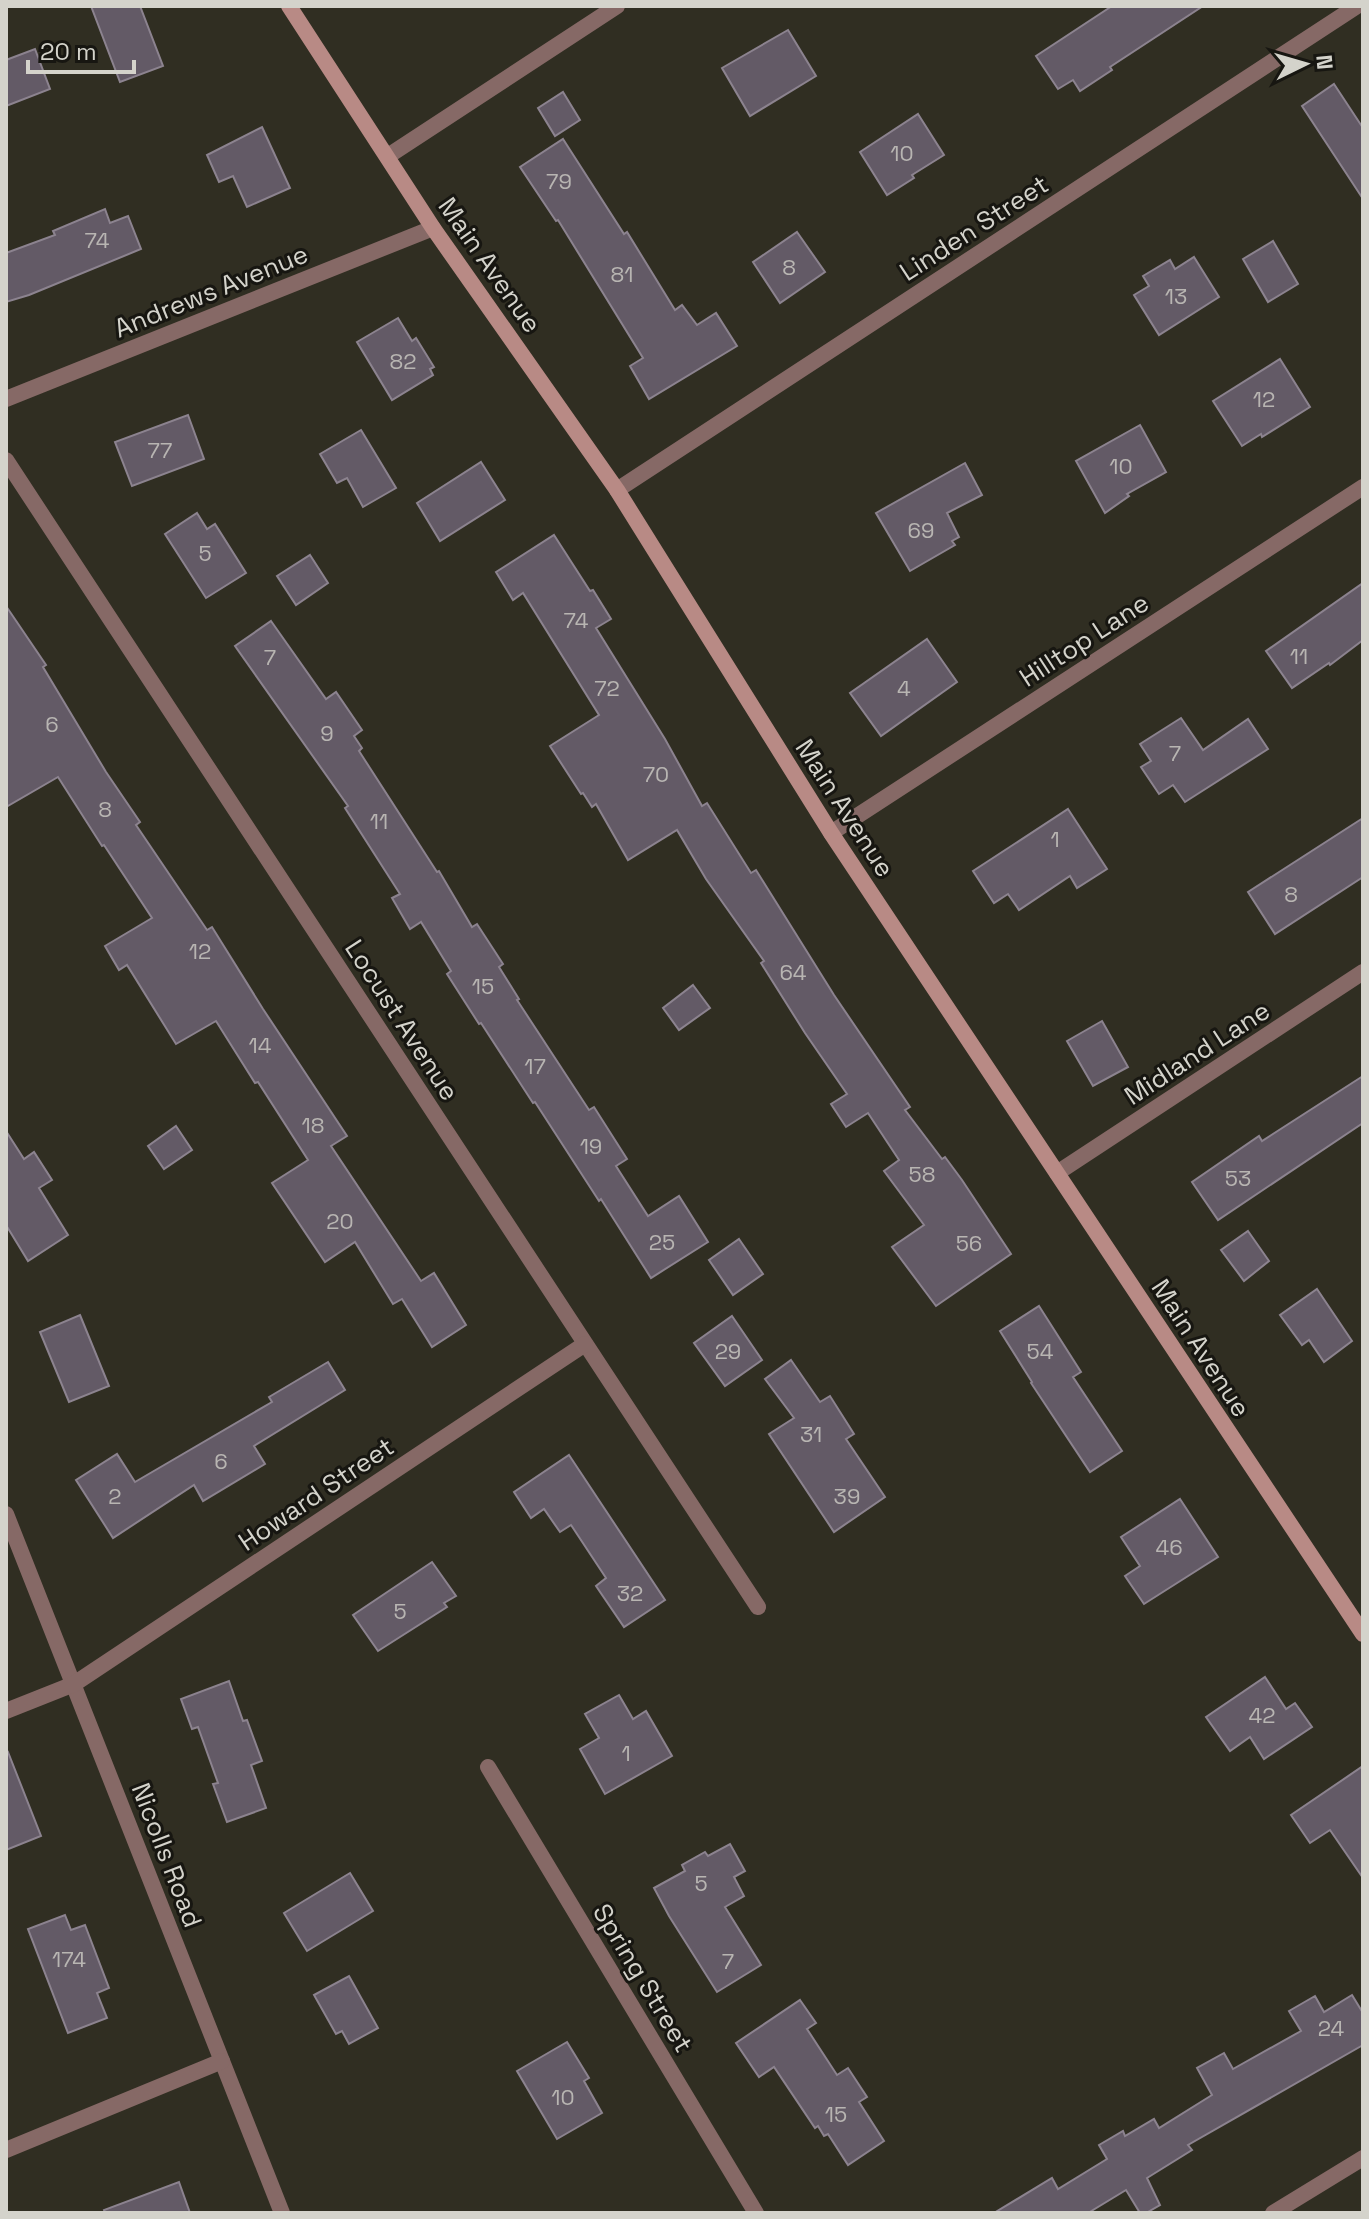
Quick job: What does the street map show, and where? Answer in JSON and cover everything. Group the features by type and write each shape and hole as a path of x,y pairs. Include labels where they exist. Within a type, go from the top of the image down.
{"street":[{"name":"Main Avenue","path":"289,6 433,228 617,490 831,833 1363,1634"},
{"path":"388,156 617,6"},
{"name":"Linden Street","path":"617,490 1357,6"},
{"name":"Andrews Avenue","path":"6,399 433,228"},
{"name":"Locust Avenue","path":"6,460 758,1607"},
{"name":"Hilltop Lane","path":"831,833 1363,487"},
{"name":"Midland Lane","path":"1057,1173 1363,972"},
{"name":"Howard Street","path":"6,1711 74,1684 585,1344"},
{"name":"Nicolls Road","path":"6,1514 282,2213"},
{"name":"Spring Street","path":"488,1767 756,2213"},
{"path":"6,2150 222,2061"},
{"path":"1273,2213 1363,2158"}],"building":[{"path":"91,6 140,6 163,66 120,82"},
{"path":"1112,6 1203,6 1110,67 1112,70 1080,91 1073,80 1058,89 1036,56"},
{"path":"788,30 816,76 750,116 722,68"},
{"path":"35,49 50,89 6,106 6,60"},
{"path":"1334,84 1363,128 1363,199 1302,106"},
{"path":"563,92 580,120 555,136 538,108"},
{"path":"918,114 944,155 887,195 860,152"},
{"path":"262,127 290,188 247,207 233,176 219,182 207,155"},
{"path":"563,139 624,234 627,232 675,310 682,305 697,325 716,313 737,346 649,399 630,366 643,358 558,220 520,167"},
{"path":"105,209 110,223 128,216 141,249 6,302 6,253 55,235 53,231"},
{"path":"797,232 825,272 780,303 753,262"},
{"path":"1273,241 1298,284 1268,302 1243,259"},
{"path":"1194,257 1219,297 1159,335 1134,295 1149,286 1143,276 1170,260 1175,269"},
{"path":"398,318 412,341 416,338 434,367 430,369 433,375 392,400 357,342"},
{"path":"1280,359 1310,407 1242,446 1213,401"},
{"path":"188,415 204,459 132,486 115,442"},
{"path":"1140,425 1166,472 1127,494 1129,496 1105,513 1076,461"},
{"path":"361,430 396,488 363,507 347,478 337,483 320,454"},
{"path":"481,462 505,500 440,541 417,503"},
{"path":"965,463 982,495 947,513 959,537 952,541 955,545 910,571 876,513"},
{"path":"197,513 207,529 215,524 246,573 206,598 165,534"},
{"path":"554,535 611,619 596,628 665,739 702,806 707,803 751,873 756,870 834,995 910,1107 905,1110 962,1180 1011,1254 936,1306 892,1247 924,1225 884,1171 899,1160 868,1113 846,1127 831,1104 847,1094 677,830 628,860 596,804 592,807 581,794 550,746 599,715 523,593 513,600 496,572"},
{"path":"310,555 328,583 296,605 277,576"},
{"path":"1363,583 1363,640 1292,688 1266,651"},
{"path":"6,606 46,665 43,667 140,822 136,825 207,930 212,927 347,1136 331,1146 421,1281 434,1273 466,1325 432,1347 402,1299 393,1304 355,1242 325,1262 272,1183 308,1160 216,1021 176,1044 127,965 119,970 105,946 152,918 58,777 6,807"},
{"path":"271,621 326,699 336,692 362,730 354,736 362,748 359,751 439,871 472,927 477,924 503,964 499,967 517,1000 589,1110 594,1107 627,1159 616,1166 648,1216 679,1196 708,1242 651,1278 601,1199 599,1201 535,1102 479,1024 447,974 451,971 421,922 410,929 392,898 400,894 345,808 348,806 235,646"},
{"path":"927,639 957,682 881,736 850,693"},
{"path":"1181,718 1203,750 1248,719 1268,749 1185,802 1173,785 1159,794 1141,767 1151,761 1140,744"},
{"path":"1068,809 1107,869 1077,888 1070,876 1019,910 1008,894 994,903 973,871"},
{"path":"1363,818 1363,877 1275,934 1248,892"},
{"path":"693,985 710,1008 679,1030 663,1008"},
{"path":"1102,1021 1128,1067 1093,1086 1067,1041"},
{"path":"1363,1076 1363,1123 1218,1220 1192,1182 1259,1136 1262,1141"},
{"path":"176,1126 192,1150 164,1169 148,1146"},
{"path":"6,1131 24,1159 34,1152 52,1180 39,1188 68,1235 28,1261 6,1225"},
{"path":"1248,1231 1269,1261 1244,1281 1221,1250"},
{"path":"739,1239 763,1274 733,1295 709,1260"},
{"path":"1317,1289 1352,1341 1324,1362 1309,1340 1302,1345 1280,1315"},
{"path":"1039,1306 1081,1372 1073,1377 1122,1451 1090,1472 1000,1331"},
{"path":"80,1315 109,1386 69,1402 40,1332"},
{"path":"732,1316 762,1360 725,1386 694,1343"},
{"path":"791,1360 820,1402 830,1396 854,1434 846,1439 885,1497 834,1532 769,1434 794,1418 765,1379"},
{"path":"328,1362 345,1390 254,1446 265,1464 203,1501 194,1485 113,1538 76,1480 117,1454 135,1482 272,1402 269,1397"},
{"path":"569,1455 665,1600 624,1627 596,1586 606,1578 571,1525 560,1532 544,1509 531,1518 514,1492"},
{"path":"1180,1499 1218,1557 1144,1604 1125,1576 1140,1566 1121,1537"},
{"path":"432,1562 456,1596 444,1603 447,1607 378,1651 353,1615"},
{"path":"1265,1677 1286,1709 1295,1703 1312,1727 1264,1759 1250,1737 1230,1751 1206,1717"},
{"path":"229,1681 262,1761 251,1765 266,1808 227,1822 213,1784 218,1783 198,1727 192,1729 181,1699"},
{"path":"619,1695 633,1719 646,1711 672,1756 605,1794 580,1749 599,1738 585,1714"},
{"path":"6,1753 41,1836 6,1850"},
{"path":"1363,1766 1363,1878 1330,1830 1310,1843 1291,1815"},
{"path":"730,1844 745,1871 734,1877 744,1896 725,1907 761,1965 717,1992 654,1888 685,1871 682,1865 705,1852 708,1856"},
{"path":"350,1873 373,1911 307,1951 284,1913"},
{"path":"65,1915 71,1930 85,1925 109,1988 97,1993 107,2018 68,2033 28,1929"},
{"path":"349,1976 378,2028 349,2044 342,2031 336,2034 314,1995"},
{"path":"1352,1995 1363,2013 1363,2045 1188,2145 1192,2150 1147,2178 1160,2205 1140,2213 1126,2190 1088,2213 994,2213 1052,2178 1058,2189 1107,2159 1099,2145 1123,2131 1125,2136 1154,2119 1159,2128 1212,2095 1197,2068 1224,2053 1233,2069 1301,2031 1289,2011 1315,1996 1324,2012"},
{"path":"800,2000 816,2023 807,2029 837,2075 848,2068 867,2097 859,2102 884,2141 848,2165 828,2134 824,2136 818,2126 815,2128 774,2067 759,2077 736,2043"},
{"path":"567,2042 589,2078 584,2081 602,2113 557,2139 517,2071"},
{"path":"179,2182 190,2213 105,2213 104,2210"}]}
